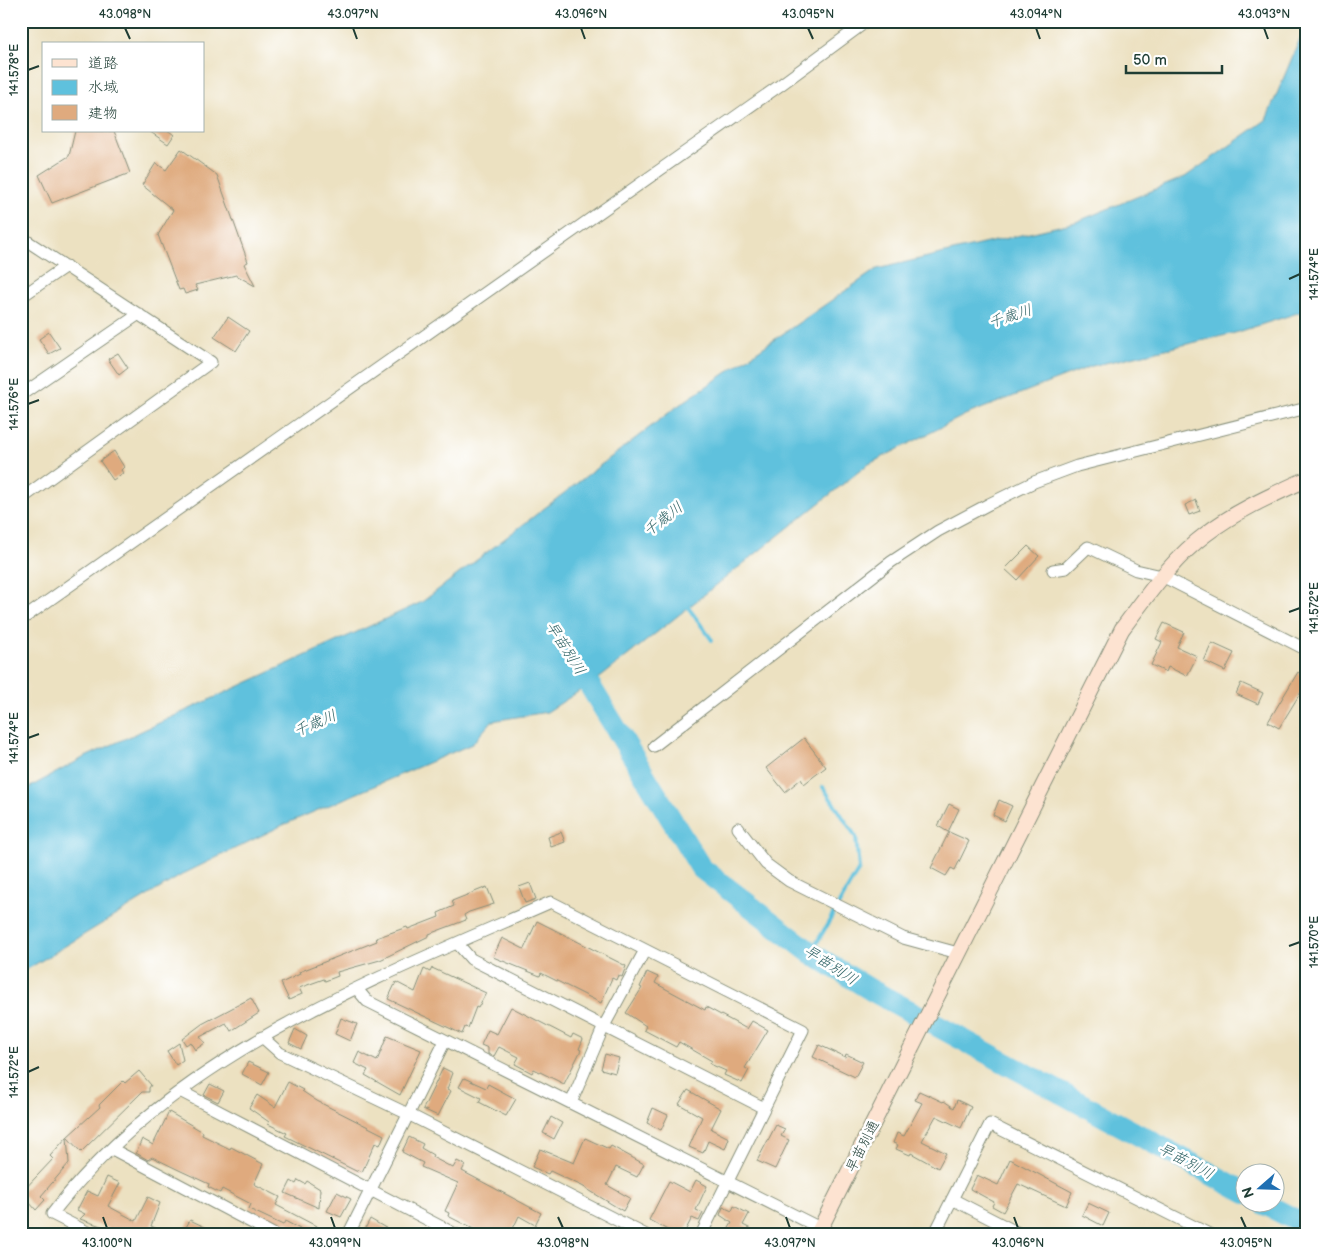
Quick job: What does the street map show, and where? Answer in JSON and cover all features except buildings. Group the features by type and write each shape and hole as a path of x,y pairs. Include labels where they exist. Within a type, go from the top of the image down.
{"street":[{"path":"21,620 779,86 867,21"},
{"path":"21,237 211,362 21,499"},
{"path":"21,297 66,266"},
{"path":"21,395 139,314"},
{"path":"654,746 891,562 938,531 989,504 1034,482 1077,466 1307,408"},
{"name":"早苗別通","path":"824,1232 906,1057 1122,629 1162,576 1205,534 1252,506 1307,479"},
{"path":"1053,570 1066,568 1088,547 1136,570 1162,576 1307,650"},
{"path":"738,828 766,864 789,881 903,938 958,952"},
{"path":"94,1235 52,1214 78,1180 153,1111 228,1056 305,1013 551,902 803,1030 702,1235"},
{"path":"457,943 472,959 764,1108"},
{"path":"571,1103 604,1026 645,950"},
{"path":"357,989 367,1001 728,1181 824,1232"},
{"path":"262,1037 280,1053 408,1114 646,1235"},
{"path":"348,1235 445,1040"},
{"path":"180,1091 457,1235"},
{"path":"934,1235 990,1124 1211,1235"},
{"path":"112,1149 275,1235"},
{"path":"952,1199 1022,1235"}],"water":[{"name":"千歳川","path":"1307,22 1307,310 1235,333 1092,366 965,415 867,465 601,677 547,712 492,721 472,744 283,825 185,873 21,973 21,792 83,758 422,602 675,408 877,269 1076,222 1185,177 1266,120"}],"waterway":[{"path":"687,606 712,640"},
{"name":"早苗別川","path":"573,658 701,868 811,953 871,990 1236,1188"},
{"path":"811,953 859,869 856,837 823,787"},
{"name":"早苗別川","path":"1284,1214 1307,1226"}]}
